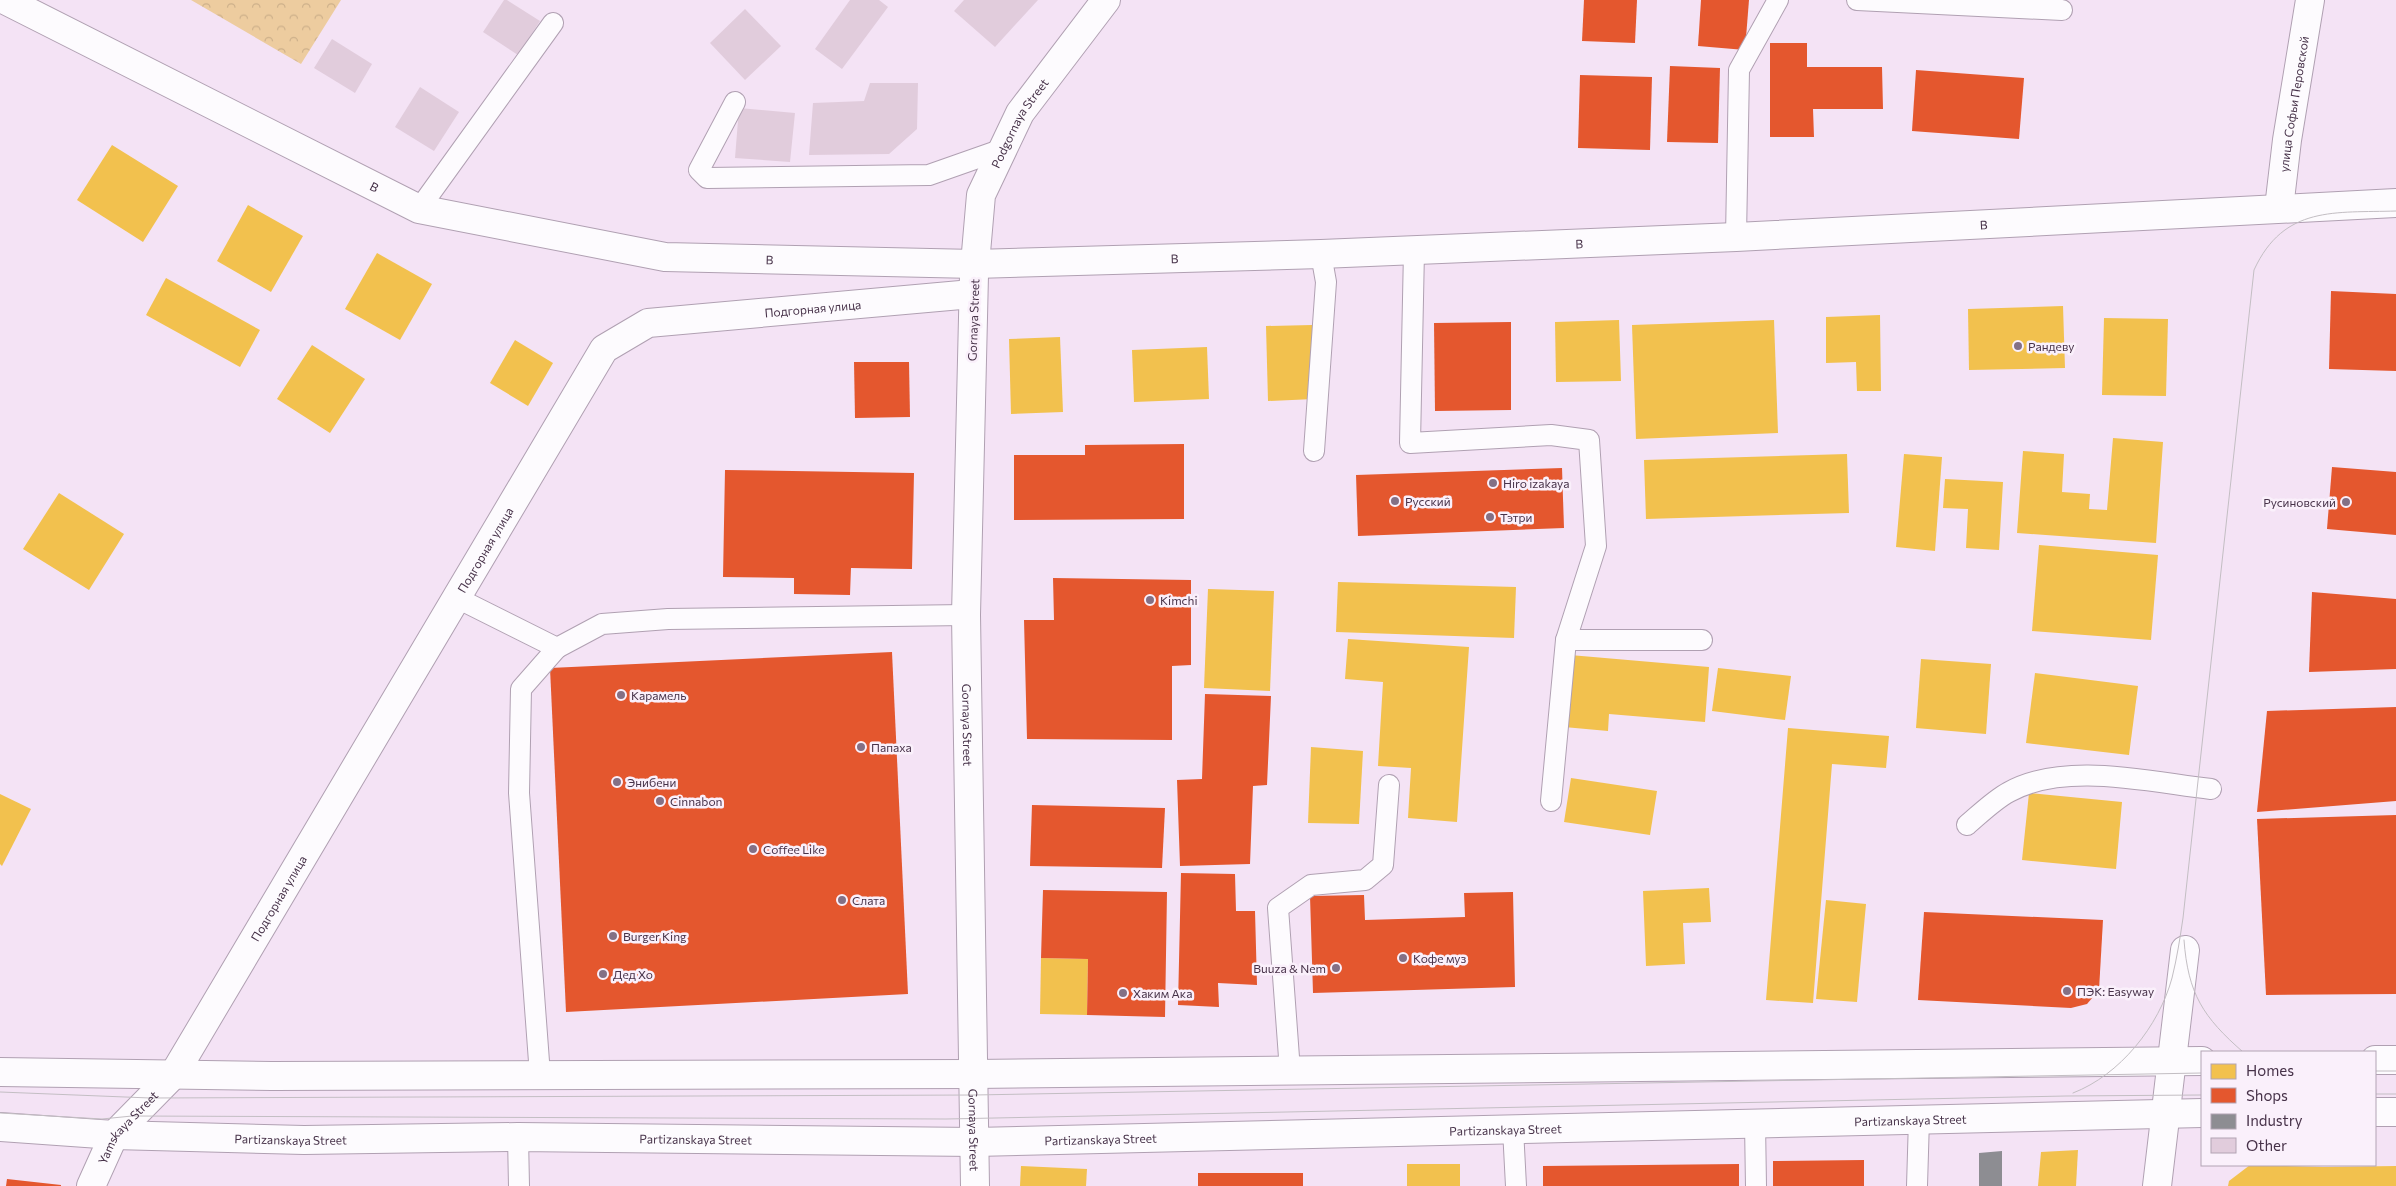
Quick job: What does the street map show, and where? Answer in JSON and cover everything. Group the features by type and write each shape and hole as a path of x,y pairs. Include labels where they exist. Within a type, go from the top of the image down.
{"street":[{"name":"B","path":"5,0 419,209 665,257 975,264 1321,254 1736,237 2396,202"},
{"name":"Podgornaya Street","path":"975,264 981,195 1002,149 1020,113 1106,0"},
{"name":"улица Софьи Перовской","path":"2279,208 2287,140 2310,0"},
{"name":"Gornaya Street","path":"975,264 972,294 966,615 975,1186"},
{"name":"Подгорная улица","path":"174,1074 604,349 648,323 972,294"},
{"path":"2157,1186 2185,950"},
{"path":"2376,1060 2396,1060"},
{"path":"0,1072 540,1075 974,1074 2201,1061"},
{"name":"Yamskaya Street","path":"91,1186 114,1135 174,1074"},
{"path":"2376,1112 2396,1112"},
{"name":"Partizanskaya Street","path":"0,1127 114,1135 304,1140 518,1137 975,1142 2201,1113"}],"lane":[{"path":"1736,237 1739,70 1778,0"},
{"path":"1857,0 2062,10"},
{"path":"419,209 553,23"},
{"path":"735,102 699,170 707,178 929,175 1002,149"},
{"path":"1414,251 1410,443 1551,435 1588,440 1596,546 1566,640 1551,801"},
{"path":"1314,451 1326,282 1321,254"},
{"path":"456,598 557,648"},
{"path":"540,1075 519,793 521,689 557,648 602,624 668,619 966,615"},
{"path":"1566,640 1702,640"},
{"path":"1966,825 2008,792 2040,779 2077,774 2211,789"},
{"path":"1290,1071 1278,908 1311,885 1365,880 1383,865 1389,785"},
{"path":"1917,1186 1920,1119"},
{"path":"1754,1123 1756,1186"},
{"path":"1513,1129 1516,1186"},
{"path":"518,1137 519,1186"}],"green space":[{"path":"191,0 341,0 301,64"}],"building: Homes":[{"path":"112,145 178,186 143,242 77,200"},
{"path":"248,205 303,236 271,292 217,261"},
{"path":"377,253 432,284 400,340 345,309"},
{"path":"166,278 260,330 240,367 146,315"},
{"path":"2063,306 2065,368 1969,370 1968,309"},
{"path":"1880,315 1881,391 1857,391 1856,362 1826,363 1826,317"},
{"path":"2104,318 2168,319 2166,396 2102,395"},
{"path":"1619,320 1621,381 1556,382 1555,322"},
{"path":"1774,320 1778,433 1636,439 1632,325"},
{"path":"1312,325 1314,399 1268,401 1266,326"},
{"path":"1060,337 1063,412 1011,414 1009,339"},
{"path":"515,340 553,363 528,406 490,383"},
{"path":"312,345 365,379 330,433 277,399"},
{"path":"1207,347 1209,399 1134,402 1132,350"},
{"path":"2113,438 2163,442 2156,543 2017,533 2023,451 2064,454 2062,492 2090,494 2089,509 2107,510"},
{"path":"1847,454 1849,513 1646,519 1644,460"},
{"path":"1904,454 1942,457 1935,551 1896,547"},
{"path":"1945,479 2003,482 1999,550 1966,548 1968,509 1943,508"},
{"path":"59,493 124,534 89,590 23,549"},
{"path":"2039,545 2158,555 2151,640 2032,631"},
{"path":"1338,582 1516,587 1514,638 1336,632"},
{"path":"1208,589 1274,591 1270,691 1204,688"},
{"path":"1348,639 1469,647 1457,822 1408,818 1411,768 1378,766 1383,682 1345,679"},
{"path":"1570,655 1709,667 1705,722 1609,714 1608,731 1564,727"},
{"path":"1921,659 1991,664 1986,734 1916,728"},
{"path":"1718,668 1791,676 1785,720 1712,711"},
{"path":"2035,673 2138,686 2129,755 2026,743"},
{"path":"1788,728 1889,736 1886,768 1832,764 1813,1003 1766,1000"},
{"path":"1311,747 1363,751 1359,824 1308,823"},
{"path":"1571,778 1657,791 1650,835 1564,822"},
{"path":"2029,793 2122,802 2116,869 2022,860"},
{"path":"0,794 31,809 2,866 0,864"},
{"path":"1709,888 1711,922 1683,923 1685,964 1646,966 1643,891"},
{"path":"1826,900 1866,904 1857,1002 1816,999"},
{"path":"1041,958 1088,959 1087,1015 1040,1014"},
{"path":"2078,1150 2076,1186 2038,1186 2041,1152"},
{"path":"1407,1164 1460,1164 1460,1186 1407,1186"},
{"path":"1021,1166 1087,1169 1086,1186 1020,1186"},
{"path":"2249,1166 2396,1166 2396,1186 2228,1186 2229,1181"}],"building: Shops":[{"path":"1584,0 1637,0 1635,43 1582,41"},
{"path":"1701,0 1749,0 1745,50 1698,46"},
{"path":"1770,43 1807,43 1807,67 1882,67 1883,109 1813,109 1814,137 1770,137"},
{"path":"1670,66 1720,68 1718,143 1667,142"},
{"path":"1916,70 2024,78 2019,139 1912,131"},
{"path":"1580,75 1652,77 1650,150 1578,148"},
{"path":"2331,291 2396,294 2396,371 2329,369"},
{"path":"1511,322 1511,410 1435,411 1434,323"},
{"path":"854,362 909,362 910,417 855,418"},
{"path":"1184,444 1184,519 1014,520 1014,455 1085,455 1085,445"},
{"path":"2332,467 2396,472 2396,535 2327,529"},
{"path":"1562,468 1564,528 1358,536 1356,475"},
{"path":"725,470 914,473 912,569 851,568 850,595 794,594 794,578 723,577"},
{"path":"1053,578 1191,580 1191,665 1172,666 1172,740 1027,739 1024,620 1054,620"},
{"path":"2312,592 2396,599 2396,669 2309,672"},
{"name":"Карамель","path":"892,652 908,994 566,1012 550,668"},
{"path":"1205,694 1271,696 1267,785 1253,786 1250,864 1180,866 1177,780 1202,779"},
{"path":"2396,707 2396,801 2257,812 2267,711"},
{"path":"1032,805 1165,808 1162,868 1030,866"},
{"path":"2396,815 2396,994 2266,995 2257,819"},
{"path":"1181,873 1235,874 1236,911 1255,911 1257,985 1218,983 1219,1007 1178,1005"},
{"path":"1043,890 1167,892 1165,1017 1087,1015 1088,959 1041,958"},
{"path":"1513,892 1515,987 1313,993 1310,896 1364,895 1365,920 1465,917 1464,893"},
{"path":"1924,912 2103,920 2099,990 2087,1004 2071,1008 1918,1000"},
{"path":"1864,1160 1864,1186 1773,1186 1773,1161"},
{"path":"1739,1164 1739,1186 1543,1186 1543,1166"},
{"path":"1198,1173 1303,1173 1303,1186 1198,1186"},
{"path":"7,1179 61,1185 61,1186 6,1186"}],"building: Industry":[{"path":"2002,1151 2002,1186 1979,1186 1979,1153"}],"building: Other":[{"path":"504,0 507,0 540,21 518,55 483,32"},
{"path":"850,0 879,0 888,7 842,69 815,49"},
{"path":"964,0 1038,0 995,47 954,11"},
{"path":"745,9 781,46 745,80 710,43"},
{"path":"332,39 372,64 355,93 314,68"},
{"path":"870,83 918,83 917,129 889,154 809,155 813,103 864,101"},
{"path":"420,87 459,112 434,151 395,127"},
{"path":"739,108 795,113 790,162 735,158"}],"tram line":[{"path":"2073,1093 2090,1085 2106,1074 2135,1047 2158,1014 2174,971 2183,918 2254,270 2266,249 2280,234 2296,223 2332,213 2396,211"},
{"path":"2184,940 2189,975 2200,1003 2217,1027 2242,1051"},
{"path":"2376,1071 2396,1071"},
{"path":"0,1092 150,1098 974,1095 2201,1073"},
{"path":"2376,1094 2396,1094"},
{"path":"0,1113 102,1119 132,1116 946,1119 2066,1096 2201,1095"}],"place":[{"name":"Рандеву","path":"2018,346"},
{"name":"Hiro izakaya","path":"1493,483"},
{"name":"Русский","path":"1395,501"},
{"name":"Русиновский","path":"2346,502"},
{"name":"Тэтри","path":"1490,517"},
{"name":"Kimchi","path":"1150,600"},
{"name":"Карамель","path":"621,695"},
{"name":"Папаха","path":"861,747"},
{"name":"Энибени","path":"617,782"},
{"name":"Cinnabon","path":"660,801"},
{"name":"Coffee Like","path":"753,849"},
{"name":"Слата","path":"842,900"},
{"name":"Burger King","path":"613,936"},
{"name":"Кофе муз","path":"1403,958"},
{"name":"Buuza & Nem","path":"1336,968"},
{"name":"Дед Хо","path":"603,974"},
{"name":"ПЭК: Easyway","path":"2067,991"},
{"name":"Хаким Ака","path":"1123,993"}]}
